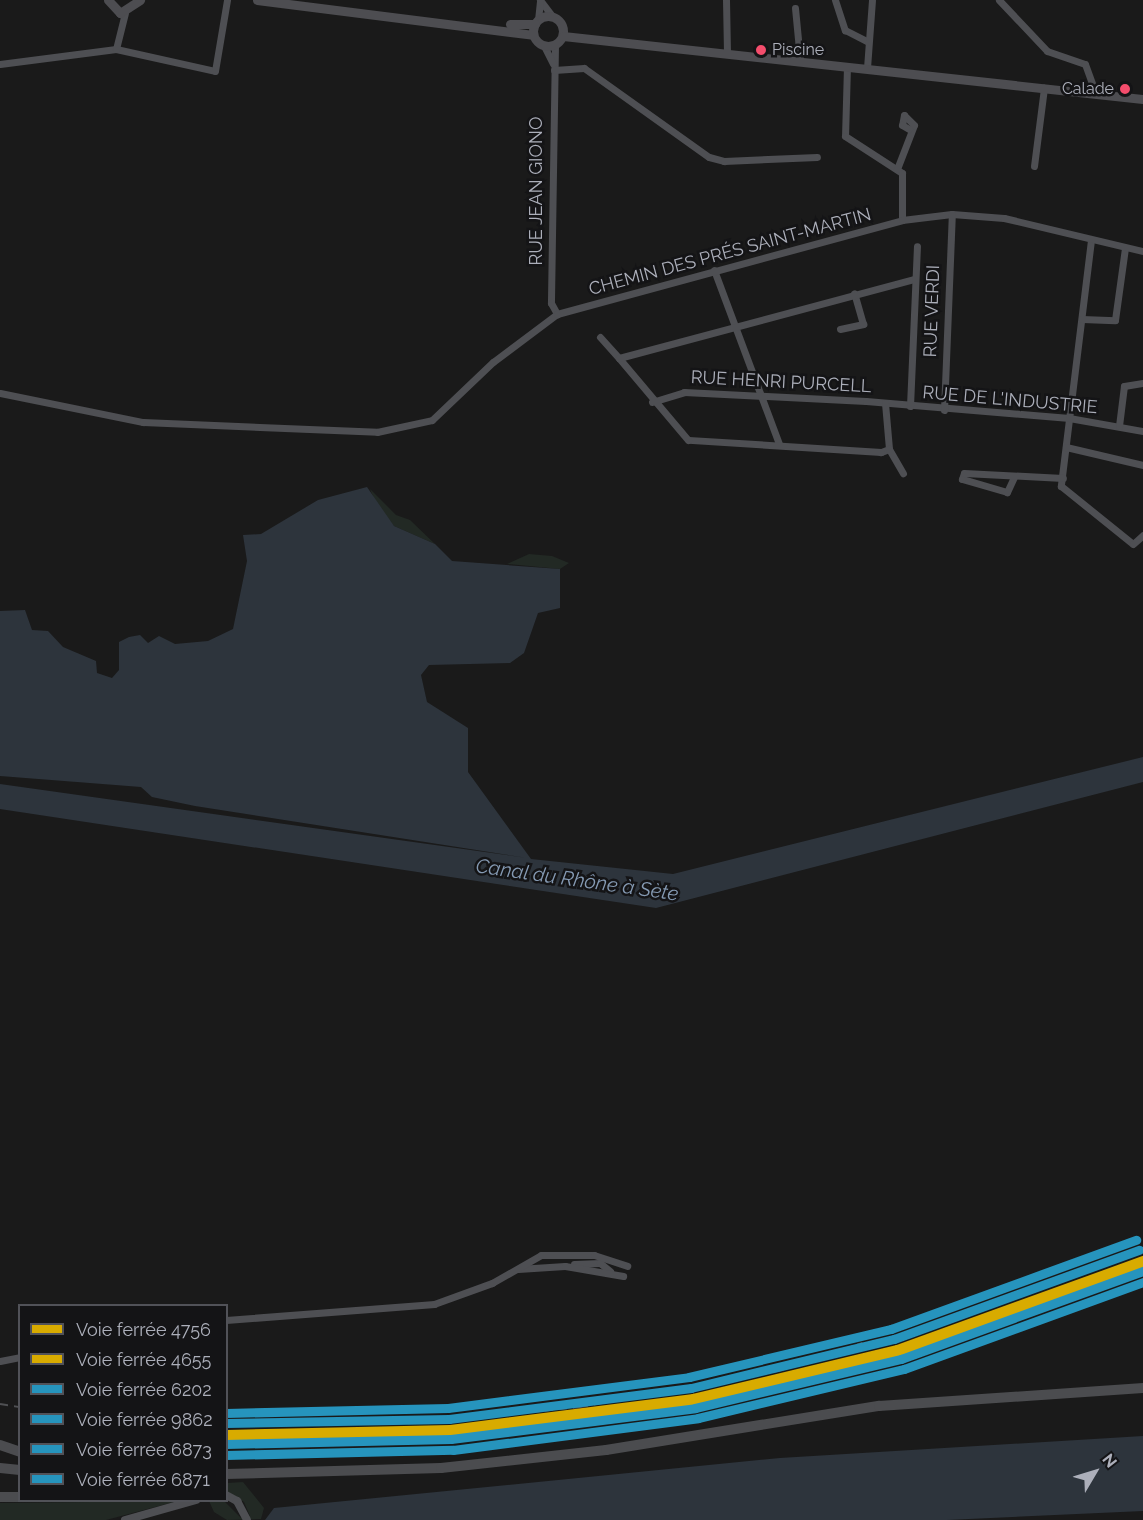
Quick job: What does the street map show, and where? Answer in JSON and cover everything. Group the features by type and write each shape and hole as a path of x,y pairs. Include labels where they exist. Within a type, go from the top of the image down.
{"main road":[{"path":"257,0 533,35 544,45 555,45 563,31"},
{"path":"291,0 536,22 552,16 563,31 580,34 1143,99"},
{"path":"108,1 120,12 137,2"},
{"path":"533,35 536,22"},
{"path":"228,1474 474,1465 606,1450 879,1407 1143,1388"},
{"path":"0,1445 18,1451"},
{"path":"0,1468 18,1470"},
{"path":"0,1497 18,1497"}],"street":[{"path":"0,64 116,49 215,71 227,0"},
{"path":"536,22 540,0"},
{"path":"540,0 552,16"},
{"path":"726,0 727,51"},
{"path":"835,0 845,30 867,41"},
{"path":"867,68 867,41 872,0"},
{"path":"999,0 1047,51 1085,64 1095,93"},
{"path":"795,8 800,60"},
{"path":"116,49 120,12"},
{"name":"RUE JEAN GIONO","path":"544,45 554,68"},
{"name":"RUE JEAN GIONO","path":"555,45 551,303 557,314"},
{"path":"847,66 845,136 897,169 904,179 902,220"},
{"path":"554,68 584,68 709,157 724,161 817,157"},
{"path":"1034,166 1044,88"},
{"path":"897,169 909,129"},
{"name":"CHEMIN DES PRÉS SAINT-MARTIN","path":"0,393 143,422 354,432 408,429 432,420 493,362 557,314 902,220 952,214 1025,222 1143,251"},
{"name":"RUE VERDI","path":"944,410 952,214"},
{"path":"1091,240 1066,447 1063,478 1065,492 1133,544 1143,535"},
{"path":"910,406 917,246"},
{"path":"1082,319 1115,320 1125,248"},
{"path":"714,270 763,395 779,444"},
{"path":"619,358 735,324 914,279"},
{"path":"840,329 863,324 854,293"},
{"path":"600,337 652,402 688,440 889,449"},
{"path":"1119,426 1124,386 1143,383"},
{"name":"RUE HENRI PURCELL","path":"652,402 684,392 763,395 910,406"},
{"path":"885,403 889,449 903,473"},
{"name":"RUE DE L'INDUSTRIE","path":"910,406 1069,418 1143,431"},
{"path":"1066,447 1143,465"},
{"path":"1014,477 1007,492 964,482 962,475 1010,474 1014,477 1063,478"},
{"path":"228,1320 418,1307 452,1300 541,1255 601,1260 627,1266"},
{"path":"516,1269 565,1266 601,1260"},
{"path":"601,1260 610,1271"},
{"path":"565,1266 610,1271 623,1276"},
{"path":"0,1361 18,1357"},
{"path":"228,1496 237,1502 247,1520"},
{"path":"125,1520 189,1502"}],"shaded area":[{"path":"370,489 396,515 410,520 435,544 394,526 380,513"},
{"path":"529,554 552,556 569,563 560,569 507,564"},
{"path":"243,1482 264,1508 261,1519 227,1520 214,1512 209,1502 225,1502 241,1518 250,1516 244,1502 228,1492 228,1483"},
{"path":"174,1502 106,1520 0,1520 0,1503"}],"water":[{"name":"Canal du Rhône à Sète","path":"367,487 394,526 435,544 452,561 560,569 560,608 538,613 524,653 510,663 429,665 421,675 427,702 468,728 468,772 531,859 673,874 1143,757 1143,782 656,908 0,809 0,784 527,858 195,806 152,797 141,787 0,776 0,611 25,610 32,630 48,631 63,647 96,661 97,673 112,678 119,670 119,642 129,637 140,635 148,643 159,636 175,644 208,641 233,629 247,561 243,535 261,534 318,500"},
{"path":"1143,1436 1143,1511 947,1520 265,1520 274,1508 780,1458"}],"railway":[{"path":"228,1425 420,1423 580,1407 778,1371 862,1343"},
{"path":"0,1404 18,1407"}],"rail line":[{"name":"6871","path":"228,1413 448,1408 689,1377 891,1329 1136,1240"},
{"name":"9862","path":"228,1423 449,1419 691,1388 894,1339 1139,1250"},
{"name":"4655","path":"228,1434 450,1429 693,1398 897,1349 1143,1260"},
{"name":"4756","path":"228,1438 451,1433 693,1401 898,1352 1143,1265"},
{"name":"6202","path":"228,1444 451,1439 695,1408 901,1359 1143,1271"},
{"name":"6873","path":"228,1455 453,1450 698,1418 904,1369 1143,1282"}],"place":[{"name":"Piscine","path":"761,50"},
{"name":"Calade","path":"1125,89"}]}
